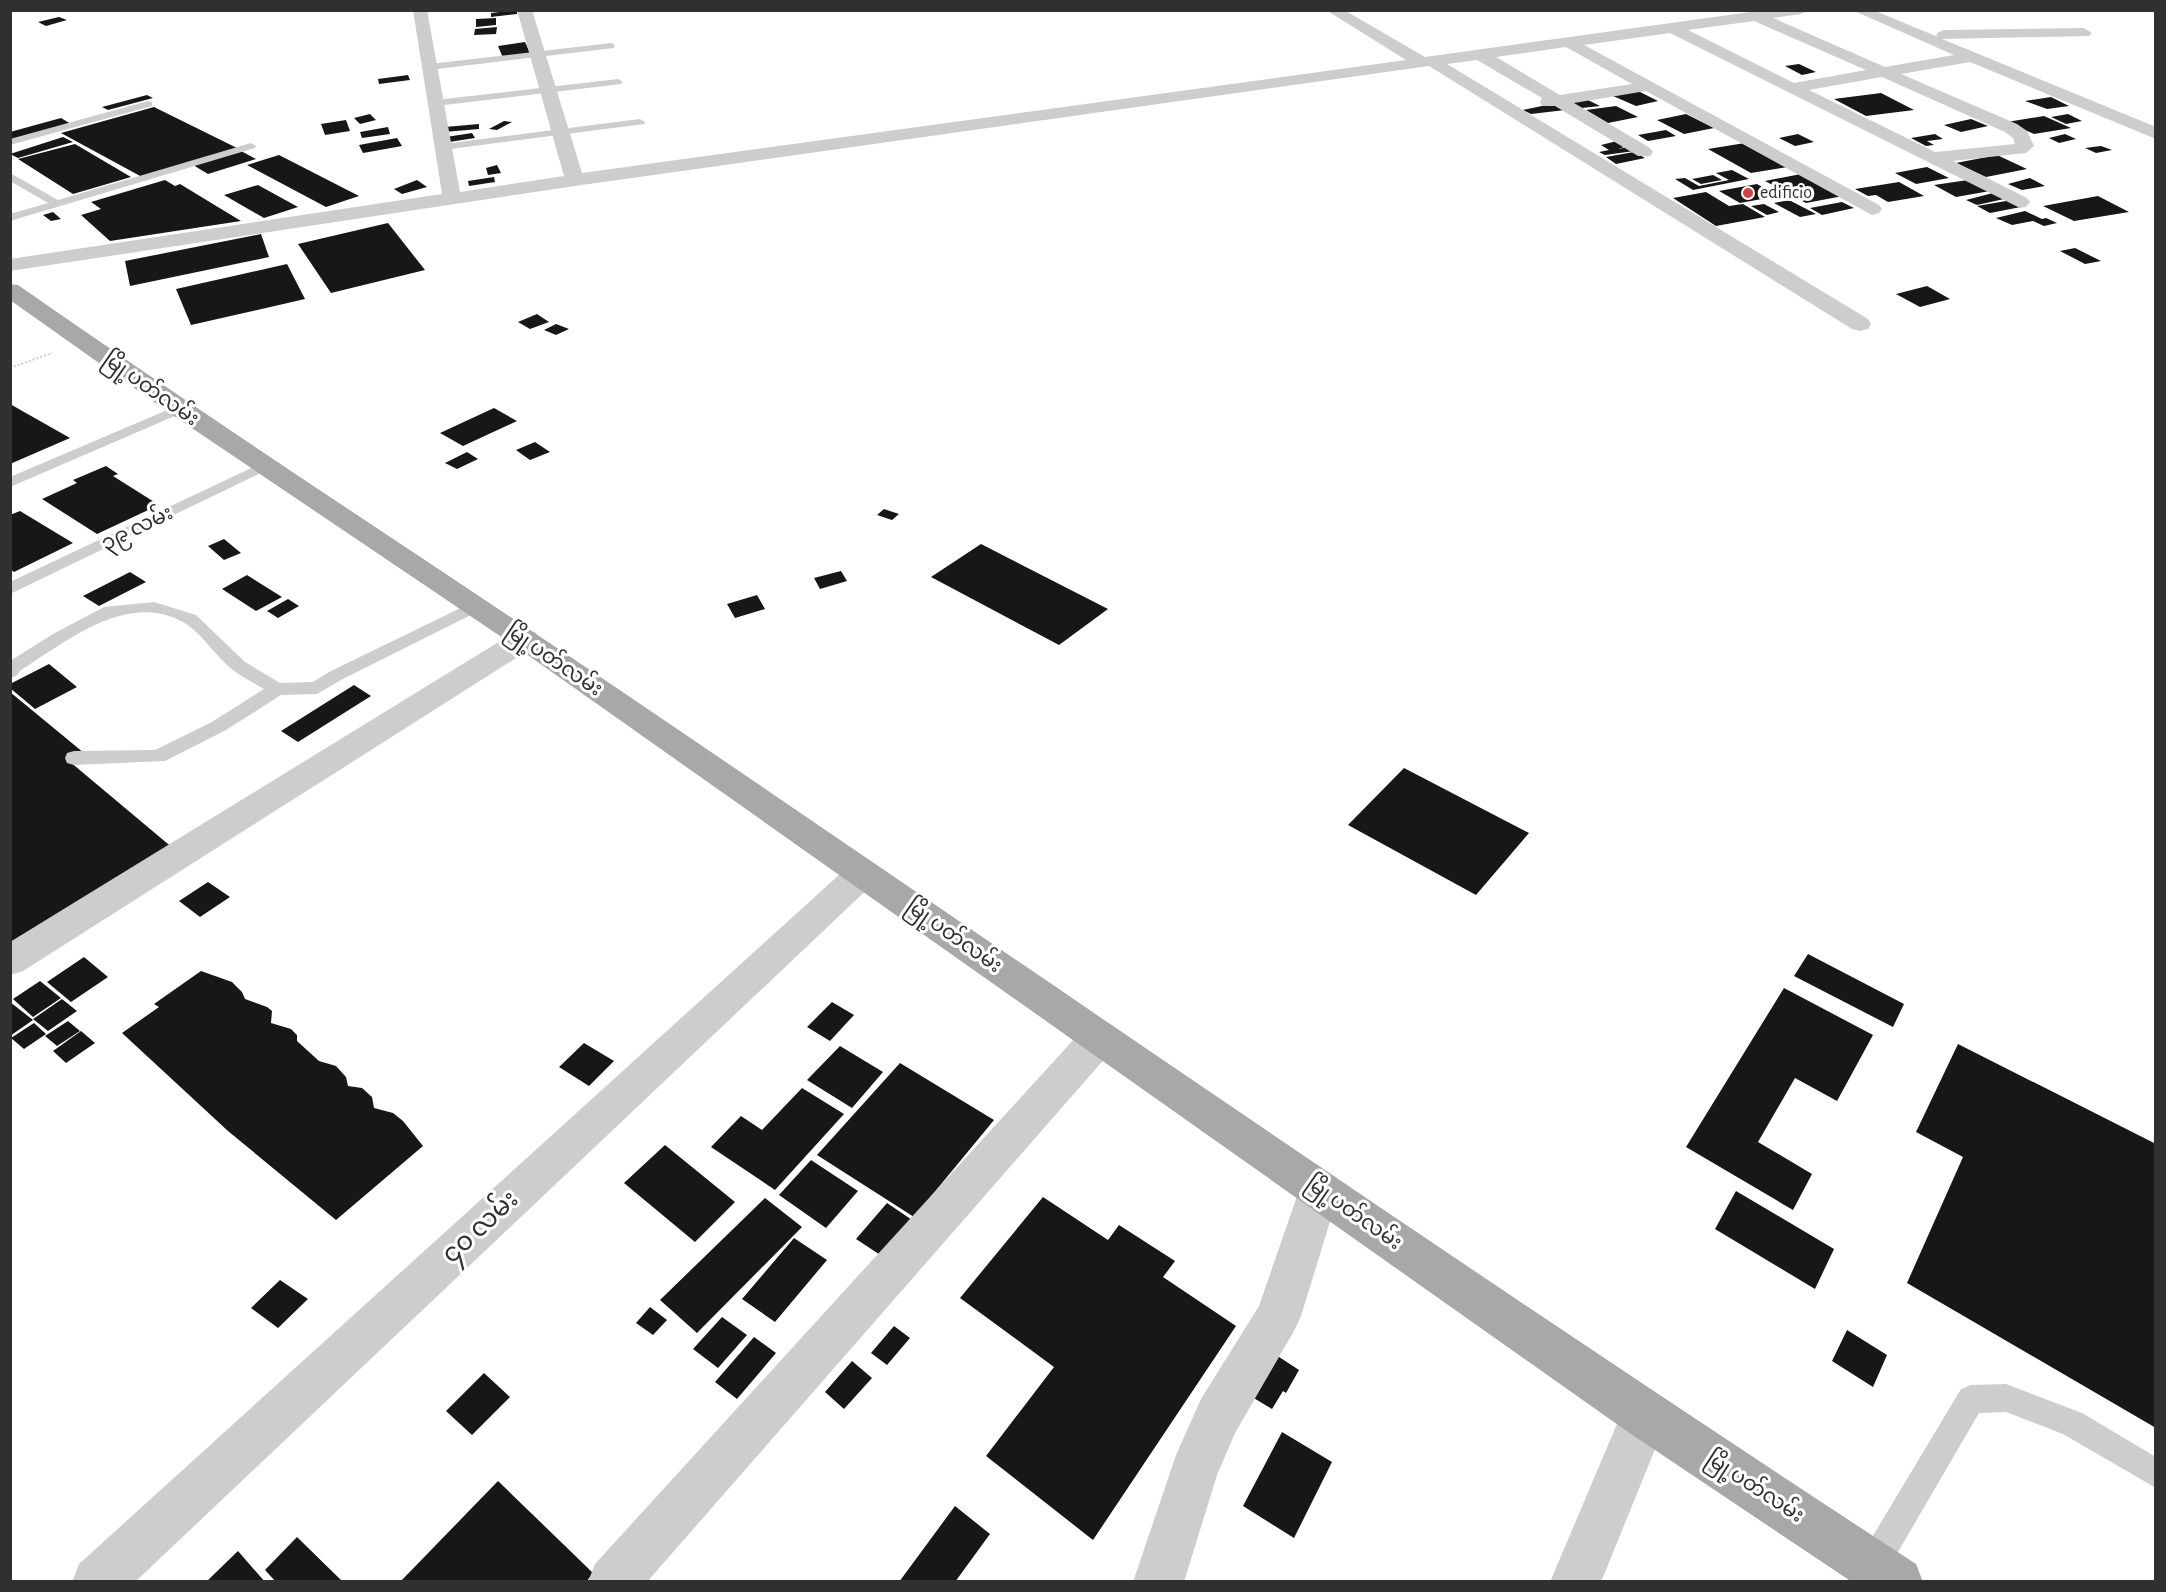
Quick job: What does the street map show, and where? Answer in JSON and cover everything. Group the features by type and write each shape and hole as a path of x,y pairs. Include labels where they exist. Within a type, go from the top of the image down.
{"main road":[{"name":"မြို့ပတ်လမ်း","path":"10,290 264,466 525,639 1645,1415 1886,1573"}],"street":[{"path":"420,10 453,200"},
{"path":"524,10 575,180"},
{"path":"1333,10 1508,108 1860,324"},
{"path":"1723,10 1749,18 2011,128 2021,135 2025,146 2020,149 1932,158"},
{"path":"10,265 575,180 1801,10"},
{"path":"1859,10 1972,57 2007,67 2156,123"},
{"path":"1885,10 1944,35 2007,67 2156,134"},
{"path":"1672,28 2020,202"},
{"path":"1944,35 2084,33"},
{"path":"1568,42 1872,209"},
{"path":"1481,55 1644,152"},
{"path":"1791,88 1972,57"},
{"path":"1508,108 1649,86"},
{"path":"10,961 525,639"},
{"name":"၄၀ လမ်း","path":"97,1581 863,873"},
{"path":"613,1581 1100,1037"},
{"path":"1158,1581 1193,1472 1213,1426 1278,1316 1319,1189"},
{"path":"1575,1581 1645,1415"}],"lane":[{"path":"429,67 611,46"},
{"path":"436,103 618,82"},
{"path":"10,142 148,104"},
{"path":"443,147 640,122"},
{"path":"10,218 251,146"},
{"path":"10,176 57,204"},
{"path":"10,483 179,408"},
{"name":"၃၉ လမ်း","path":"10,589 264,466"},
{"path":"74,758 158,756 219,726 277,689 317,688 334,676 474,606"},
{"path":"10,672 15,666 59,638 110,611 154,607 190,619 239,666 277,689"},
{"path":"1886,1573 1971,1399 2006,1398 2072,1423 2156,1474"}],"path":[{"path":"10,368 82,341"}],"building":[{"path":"517,10 517,14 491,17 491,13"},
{"path":"59,17 67,20 46,26 38,22"},
{"path":"496,18 496,25 476,27 476,19"},
{"path":"497,27 496,34 474,35 475,29"},
{"path":"525,42 531,55 503,58 498,46"},
{"path":"1799,64 1816,72 1802,75 1785,66"},
{"path":"408,75 410,80 379,84 378,79"},
{"path":"1638,91 1658,101 1636,106 1613,96"},
{"path":"1881,93 1914,110 1866,116 1834,99"},
{"path":"147,95 153,98 108,110 102,107"},
{"path":"2051,97 2069,106 2047,109 2025,101"},
{"path":"1588,100 1600,106 1582,108 1569,101"},
{"path":"1556,103 1565,110 1531,114 1523,110"},
{"path":"1616,106 1638,117 1608,123 1586,110"},
{"path":"154,107 237,148 142,177 61,133"},
{"path":"370,114 376,120 360,124 354,118"},
{"path":"1686,114 1714,128 1684,134 1657,120"},
{"path":"2068,114 2082,121 2066,124 2051,117"},
{"path":"2044,116 2071,128 2034,134 2007,122"},
{"path":"61,118 71,124 10,141 10,132"},
{"path":"1971,119 1988,126 1961,132 1944,125"},
{"path":"346,120 350,131 325,135 321,124"},
{"path":"504,121 512,122 497,130 489,129"},
{"path":"479,124 479,129 444,132 445,127"},
{"path":"388,127 390,134 362,138 360,132"},
{"path":"1666,130 1676,136 1648,141 1638,135"},
{"path":"472,133 475,138 449,142 446,137"},
{"path":"1798,134 1814,142 1795,146 1779,138"},
{"path":"1935,134 1943,139 1927,141 1934,145 1926,146 1911,138"},
{"path":"2065,134 2076,139 2059,143 2049,138"},
{"path":"63,137 73,142 18,158 10,154"},
{"path":"397,138 402,146 363,153 359,145"},
{"path":"1617,141 1624,147 1618,149 1628,147 1634,151 1605,155 1599,152 1609,150 1601,145"},
{"path":"1745,143 1788,167 1751,173 1708,149"},
{"path":"75,144 131,177 73,194 18,159"},
{"path":"2101,146 2112,150 2096,153 2085,148"},
{"path":"241,151 256,159 208,174 193,165"},
{"path":"1634,152 1645,158 1616,164 1606,157"},
{"path":"279,155 359,196 326,207 247,165"},
{"path":"1997,155 2027,169 1986,177 1956,163"},
{"path":"497,165 501,173 488,175 486,168"},
{"path":"1927,167 1949,178 1916,184 1895,173"},
{"path":"1732,170 1749,179 1693,190 1675,179 1685,178 1699,186 1729,180 1716,173"},
{"path":"1801,174 1843,196 1806,203 1765,181"},
{"path":"1713,175 1722,180 1701,184 1692,179"},
{"path":"494,177 495,182 469,186 468,181"},
{"path":"2030,178 2045,186 2022,190 2008,184"},
{"path":"165,180 175,186 180,184 241,221 110,241 81,215 101,209 91,202"},
{"path":"417,180 427,187 402,194 394,189"},
{"path":"1968,180 1990,191 1956,197 1934,185"},
{"path":"1899,182 1924,196 1888,202 1876,195 1868,196 1855,189"},
{"name":"edificio","path":"1757,184 1778,196 1740,203 1719,191"},
{"path":"258,185 298,207 264,218 224,195"},
{"path":"1706,192 1729,206 1743,204 1765,217 1716,226 1673,198"},
{"path":"1993,193 2004,199 1977,205 1966,200"},
{"path":"2098,196 2129,212 2074,221 2043,206"},
{"path":"1789,200 1816,214 1800,217 1774,203"},
{"path":"2012,200 2026,206 1990,213 1977,206"},
{"path":"1842,202 1854,208 1822,215 1810,208"},
{"path":"1764,204 1779,212 1767,215 1751,206"},
{"path":"2025,211 2057,223 2044,226 2033,221 2012,225 1996,218"},
{"path":"53,212 61,219 51,221 43,215"},
{"path":"388,223 425,270 331,293 298,244"},
{"path":"261,234 269,257 130,286 125,261"},
{"path":"2075,248 2101,261 2085,264 2060,251"},
{"path":"287,264 305,299 191,325 176,289"},
{"path":"1927,286 1950,299 1920,307 1896,294"},
{"path":"537,314 549,322 530,329 518,322"},
{"path":"556,324 569,329 556,335 544,330"},
{"path":"10,404 70,438 10,464"},
{"path":"494,408 517,421 463,446 440,433"},
{"path":"535,442 550,452 530,460 516,450"},
{"path":"467,452 478,459 457,469 445,463"},
{"path":"106,466 118,474 113,476 159,505 97,534 42,499 77,483 73,480"},
{"path":"884,509 899,514 892,520 877,515"},
{"path":"20,511 73,543 14,572 10,569 10,515"},
{"path":"224,539 241,553 224,560 208,546"},
{"path":"981,544 1108,609 1059,645 931,577"},
{"path":"841,571 847,581 820,589 814,578"},
{"path":"130,572 146,582 99,606 83,596"},
{"path":"247,575 282,597 256,611 222,589"},
{"path":"757,595 765,609 735,618 727,604"},
{"path":"288,599 299,606 278,618 267,611"},
{"path":"49,664 77,687 35,709 10,688 10,684"},
{"path":"354,685 371,696 298,742 281,731"},
{"path":"10,692 84,753 69,761 174,849 16,946 10,940"},
{"path":"1404,768 1529,833 1476,895 1348,825"},
{"path":"208,882 230,897 200,917 179,901"},
{"path":"1808,954 1904,1004 1893,1027 1794,976"},
{"path":"84,957 108,977 71,1002 47,982"},
{"path":"201,971 232,982 242,992 245,999 267,1007 272,1011 271,1023 291,1029 297,1035 297,1041 319,1061 336,1066 346,1077 348,1086 362,1088 372,1097 374,1108 393,1113 403,1121 423,1146 336,1220 228,1131 122,1033 159,1007 154,1004"},
{"path":"40,981 61,998 33,1017 13,999"},
{"path":"1784,988 1873,1035 1837,1101 1795,1078 1758,1142 1812,1174 1793,1210 1686,1147"},
{"path":"62,999 77,1011 48,1031 33,1019"},
{"path":"10,1002 33,1020 10,1036"},
{"path":"832,1002 854,1015 830,1041 807,1027"},
{"path":"68,1021 80,1031 57,1046 45,1036"},
{"path":"34,1023 46,1034 24,1049 11,1038"},
{"path":"81,1031 95,1043 66,1063 53,1051"},
{"path":"584,1043 614,1061 589,1086 559,1067"},
{"path":"1958,1044 2156,1144 2156,1428 1907,1283 1963,1157 1916,1132"},
{"path":"840,1046 883,1072 852,1108 807,1080"},
{"path":"900,1063 994,1120 914,1217 817,1155"},
{"path":"802,1088 844,1114 775,1190 711,1147 741,1116 762,1130"},
{"path":"665,1145 735,1202 695,1242 624,1183"},
{"path":"811,1160 858,1191 826,1228 779,1195"},
{"path":"1736,1191 1834,1249 1815,1289 1715,1229"},
{"path":"1043,1197 1108,1240 1119,1225 1175,1261 1163,1277 1236,1326 1093,1540 986,1456 1054,1367 960,1298"},
{"path":"765,1198 802,1227 697,1333 660,1300"},
{"path":"887,1203 921,1226 891,1262 856,1239"},
{"path":"794,1238 827,1260 775,1322 742,1299"},
{"path":"280,1280 308,1299 278,1328 251,1308"},
{"path":"650,1307 667,1320 653,1335 636,1323"},
{"path":"722,1317 747,1335 718,1368 693,1349"},
{"path":"894,1326 910,1338 887,1365 871,1353"},
{"path":"1847,1330 1887,1355 1873,1387 1832,1361"},
{"path":"754,1337 776,1353 737,1399 715,1382"},
{"path":"1270,1351 1299,1370 1286,1393 1283,1391 1272,1409 1247,1394"},
{"path":"852,1361 872,1378 844,1409 825,1392"},
{"path":"484,1373 510,1397 472,1435 446,1411"},
{"path":"1282,1432 1332,1462 1294,1538 1243,1506"},
{"path":"498,1481 593,1573 586,1582 400,1582"},
{"path":"955,1506 990,1534 955,1582 899,1582"},
{"path":"297,1537 343,1582 276,1582 265,1570"},
{"path":"238,1551 265,1582 206,1582"}],"place":[{"name":"edificio","path":"1748,193"}]}
